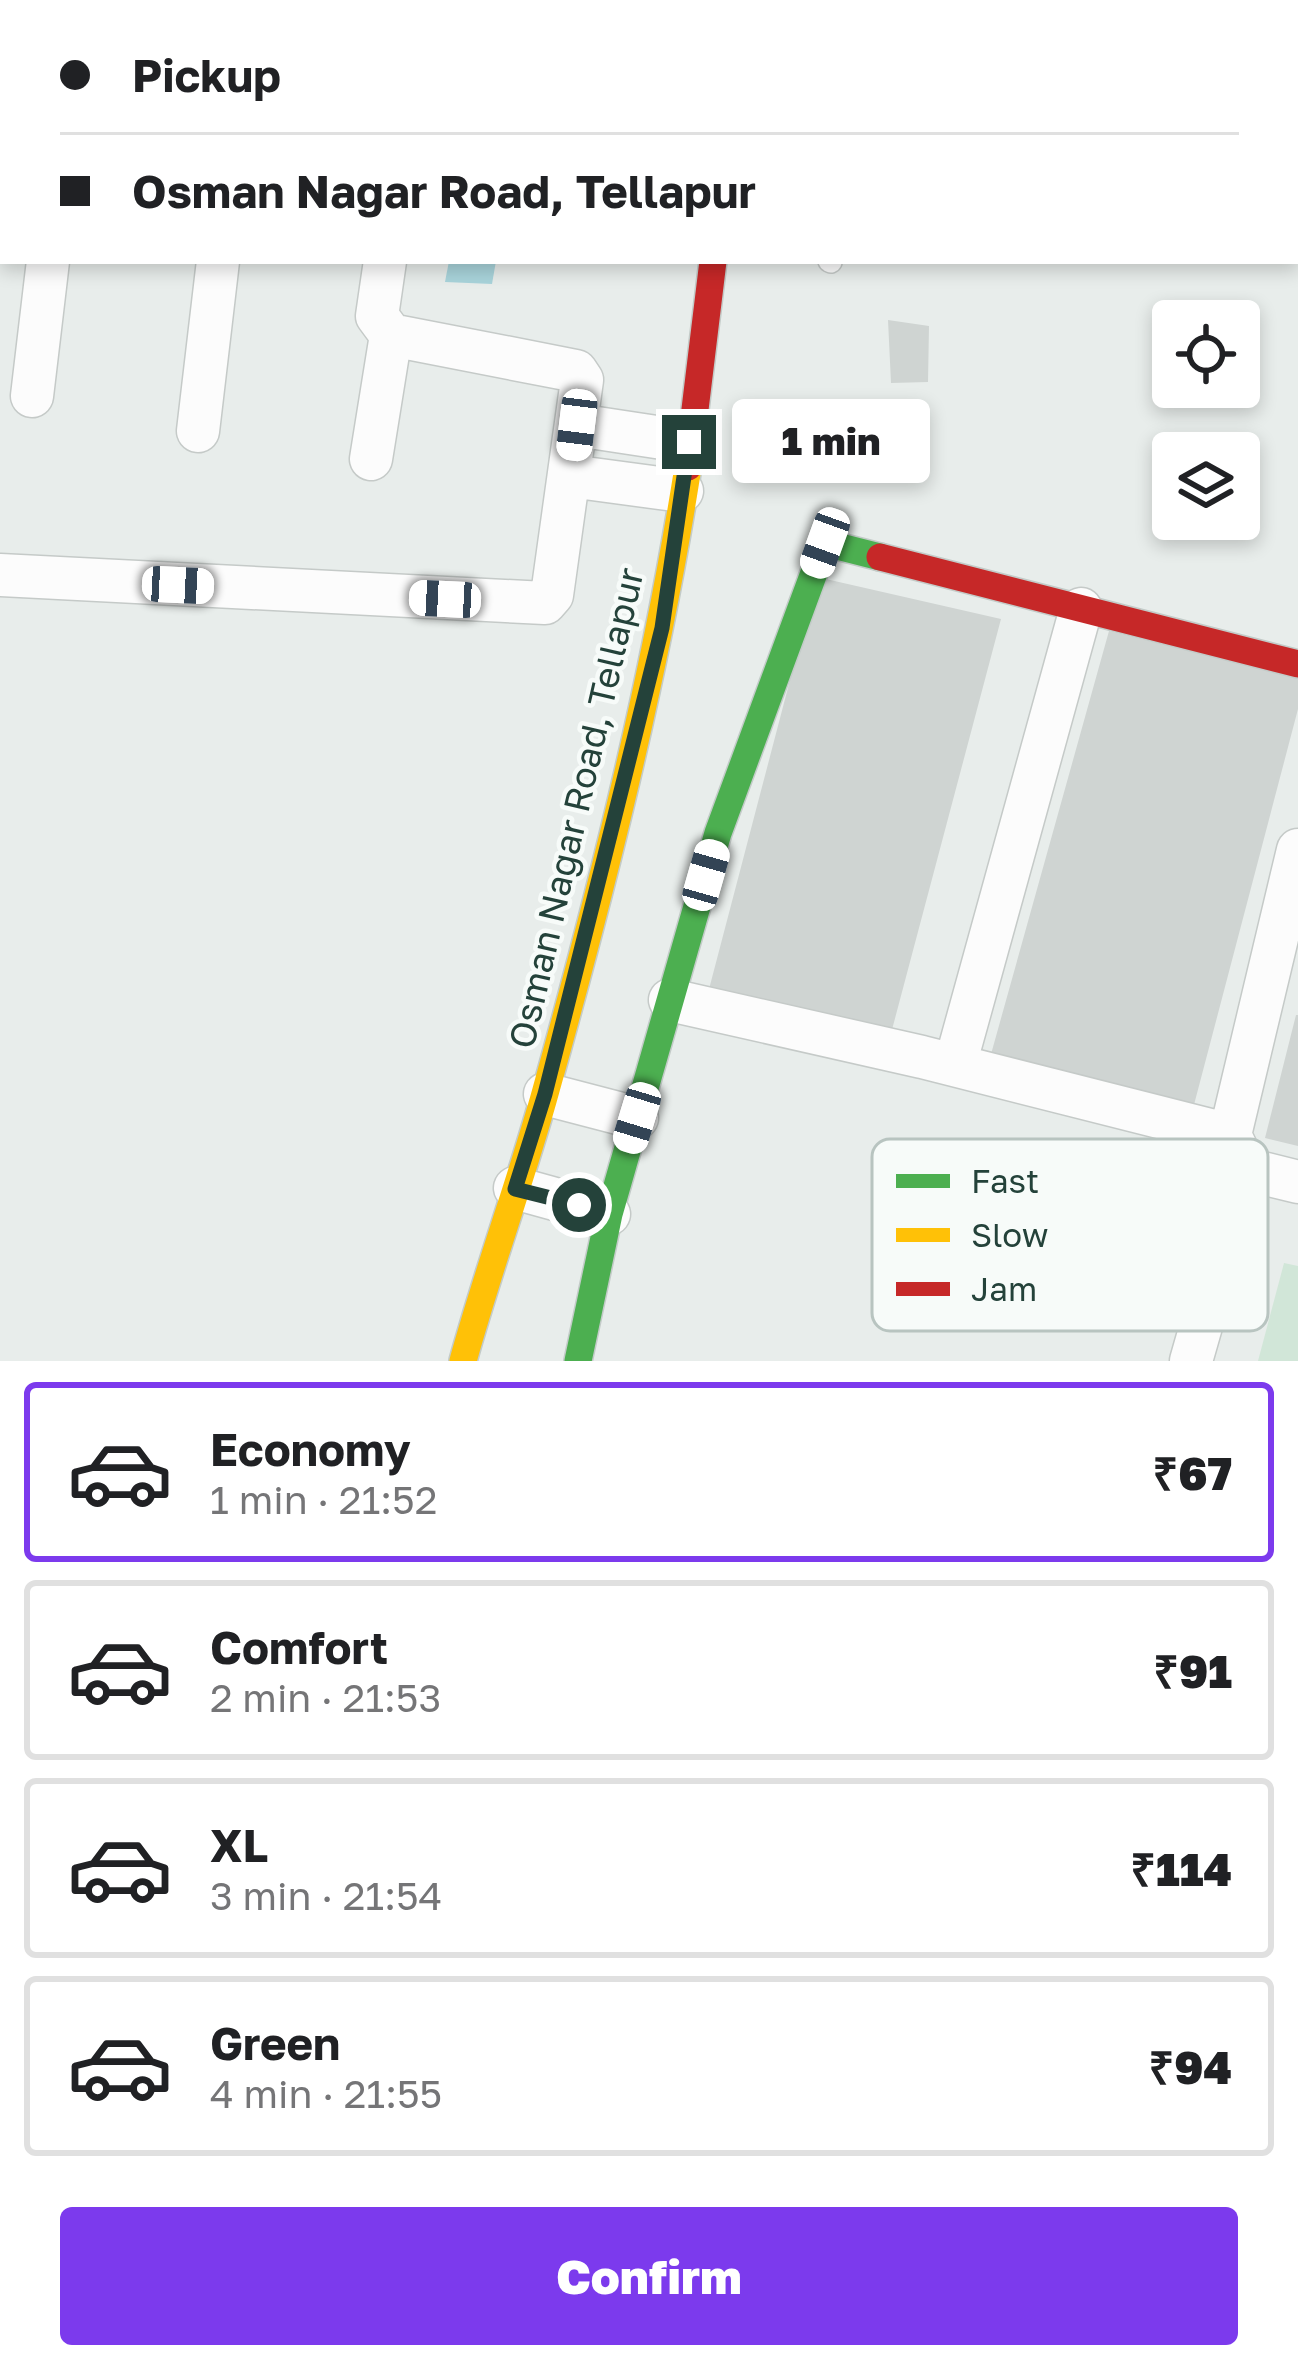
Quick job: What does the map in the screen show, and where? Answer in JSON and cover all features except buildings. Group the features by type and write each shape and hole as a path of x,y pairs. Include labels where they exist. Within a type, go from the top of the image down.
{"street":[{"path":"32,395 47,264"},
{"path":"198,431 218,264"},
{"path":"0,575 545,603 552,595 582,380 576,371 391,335 377,316 385,264"},
{"name":"Osman Nagar Road, Tellapur","path":"463,1361 545,1094 662,628 712,264"},
{"path":"371,459 391,335"},
{"path":"577,425 689,442"},
{"path":"571,476 682,491"},
{"path":"578,1361 609,1214 718,833 825,543 1298,664"},
{"path":"955,1065 1082,609"},
{"path":"1243,1139 1298,850"},
{"path":"670,1000 955,1065 1162,1139"},
{"path":"545,1094 637,1118"},
{"path":"1268,1174 1298,1182"},
{"path":"1268,1187 1298,1208"},
{"path":"515,1189 609,1214"},
{"path":"1191,1361 1198,1331"}],"green space":[{"path":"1284,1263 1298,1266 1298,1361 1258,1361"}],"water":[{"path":"448,264 495,264 492,284 445,282"}],"traffic: fast":[{"path":"578,1361 609,1214 718,833 825,543 880,557"}],"traffic: slow":[{"path":"463,1361 536,1124 607,858 644,703 688,467"}],"traffic: jam":[{"path":"688,467 713,264"},
{"path":"880,557 1298,664"}],"route":[{"path":"579,1205 515,1189 545,1094 662,628 689,442"}]}
